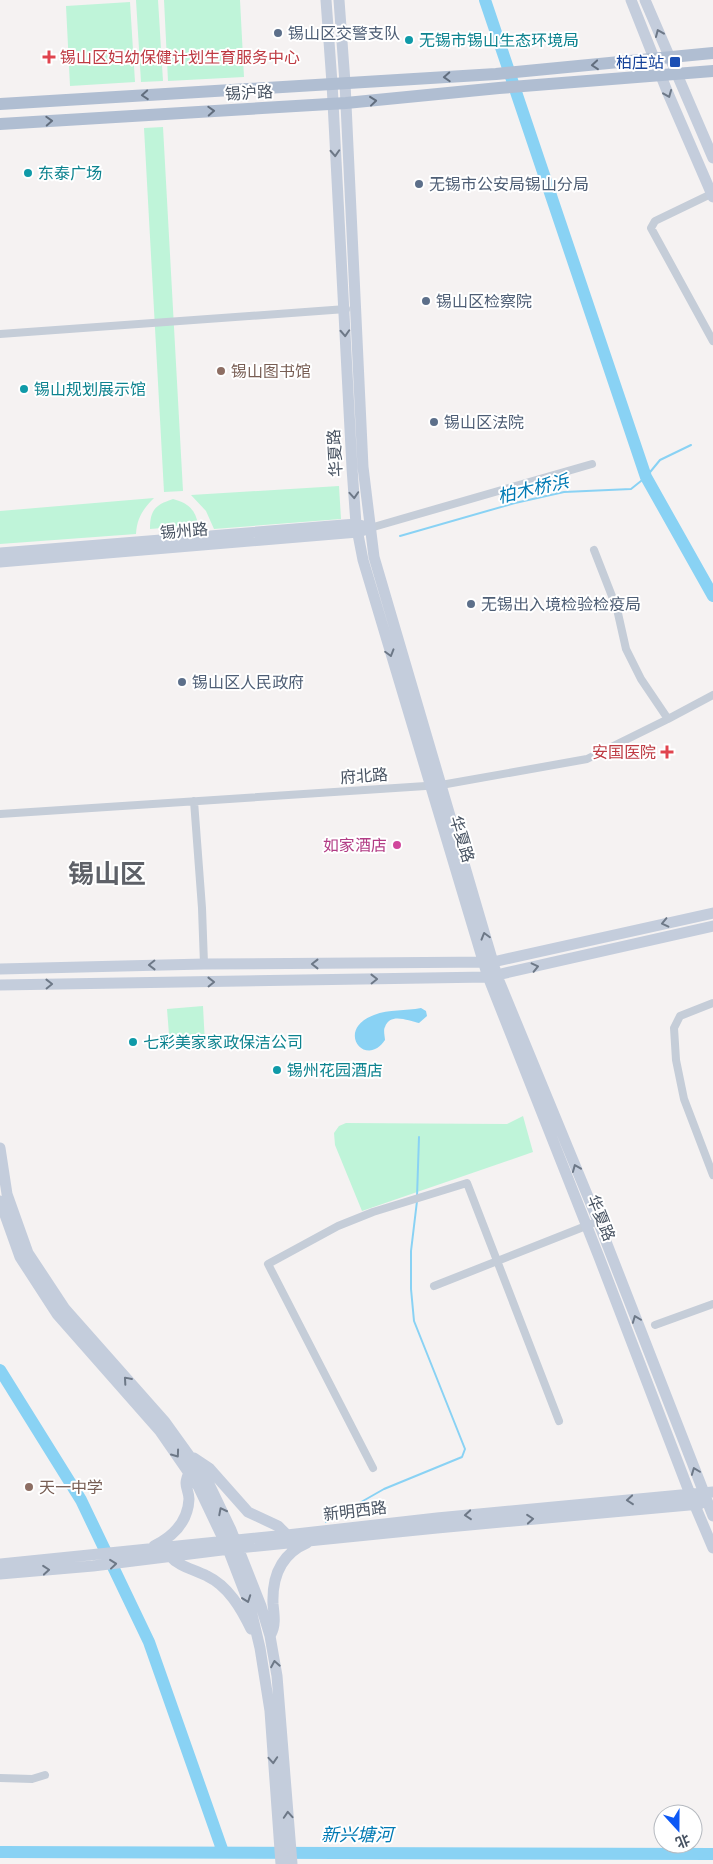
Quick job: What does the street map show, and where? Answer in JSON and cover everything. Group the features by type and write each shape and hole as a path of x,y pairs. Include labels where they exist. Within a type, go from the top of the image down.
{"main road":[{"path":"0,104 496,74 713,53"},
{"path":"661,76 713,71"},
{"name":"锡沪路","path":"0,124 333,104 499,88 661,76"}],"street":[{"name":"华夏路","path":"326,0 357,528 363,560 435,785 488,963 592,1223 709,1497 713,1516"},
{"name":"华夏路","path":"339,0 345,83 363,467 370,528 374,557 435,785"},
{"path":"631,0 712,196 655,221 651,228 713,341"},
{"path":"645,0 713,158"},
{"path":"0,334 356,309"},
{"name":"锡州路","path":"0,553 370,528 592,464"},
{"name":"锡州路","path":"0,562 357,528"},
{"path":"594,550 617,609 626,649 641,679 668,719"},
{"name":"府北路","path":"0,814 435,785 587,760 713,695"},
{"path":"194,802 204,964"},
{"path":"0,968 204,964 488,963 713,913"},
{"path":"0,985 493,976 713,926"},
{"path":"713,1003 680,1016 674,1028 676,1060 684,1099 713,1175"},
{"path":"0,1148 7,1194 28,1252 64,1309 165,1422 208,1482 231,1530 232,1544 250,1606 275,1711 292,1864"},
{"path":"372,1468 268,1264 338,1226 373,1212 467,1182 559,1421"},
{"path":"0,1201 20,1257 57,1314 160,1431 189,1472 232,1544 261,1606 270,1636 278,1676 275,1711 281,1864"},
{"name":"华夏路","path":"592,1223 692,1500 713,1548"},
{"path":"434,1286 592,1223"},
{"path":"655,1325 713,1304"},
{"path":"188,1454 209,1468 248,1512 278,1526 288,1535"},
{"path":"149,1549 170,1536 183,1522 188,1513 189,1496 186,1484 189,1472"},
{"name":"新明西路","path":"132,1556 149,1549 314,1540 709,1497"},
{"name":"新明西路","path":"0,1574 132,1556 170,1556 288,1535 437,1518 692,1500"},
{"path":"270,1636 274,1628 273,1584 281,1563 300,1546 314,1540"},
{"path":"170,1556 176,1563 209,1577 236,1601 260,1648"},
{"name":"新明西路","path":"0,1564 91,1561"},
{"path":"0,1778 32,1779 45,1775"}],"green space":[{"path":"136,0 158,0 163,81 141,82"},
{"path":"164,0 240,0 244,77 168,81"},
{"path":"130,2 135,82 70,86 66,6"},
{"path":"163,127 183,491 164,492 144,128"},
{"path":"339,486 341,519 214,529 206,511 191,495"},
{"path":"154,498 141,514 136,534 0,544 0,511"},
{"path":"173,499 183,503 193,511 198,525 150,529 151,517 155,509"},
{"path":"203,1006 205,1044 170,1047 167,1009"},
{"path":"523,1116 533,1152 362,1211 335,1145 334,1133 339,1126 346,1123 507,1124"}],"water":[{"path":"421,1008 426,1011 427,1016 419,1023 400,1019 387,1022 384,1030 385,1040 377,1048 363,1049 357,1044 355,1037 356,1029 362,1022 374,1015"}],"waterway":[{"path":"485,0 646,477 713,596"},
{"name":"柏木桥浜","path":"400,536 515,503 564,492 631,489 646,477 660,460 691,445"},
{"path":"417,1197 419,1137"},
{"path":"326,1522 384,1489 462,1457 465,1449 414,1321 411,1289 411,1251 417,1201"},
{"path":"0,1370 81,1500 149,1642 223,1852"},
{"name":"新兴塘河","path":"0,1852 713,1854"}],"place":[{"name":"锡山区交警支队","path":"278,33"},
{"name":"无锡市锡山生态环境局","path":"409,40"},
{"name":"锡山区妇幼保健计划生育服务中心","path":"49,57"},
{"name":"柏庄站","path":"675,62"},
{"name":"东泰广场","path":"28,173"},
{"name":"无锡市公安局锡山分局","path":"419,184"},
{"name":"锡山区检察院","path":"426,301"},
{"name":"锡山图书馆","path":"221,371"},
{"name":"锡山规划展示馆","path":"24,389"},
{"name":"锡山区法院","path":"434,422"},
{"name":"无锡出入境检验检疫局","path":"471,604"},
{"name":"锡山区人民政府","path":"182,682"},
{"name":"安国医院","path":"667,752"},
{"name":"如家酒店","path":"397,845"},
{"name":"七彩美家家政保洁公司","path":"133,1042"},
{"name":"锡州花园酒店","path":"277,1070"},
{"name":"天一中学","path":"29,1487"}],"district":[{"name":"锡山区","path":"107,874"}]}
